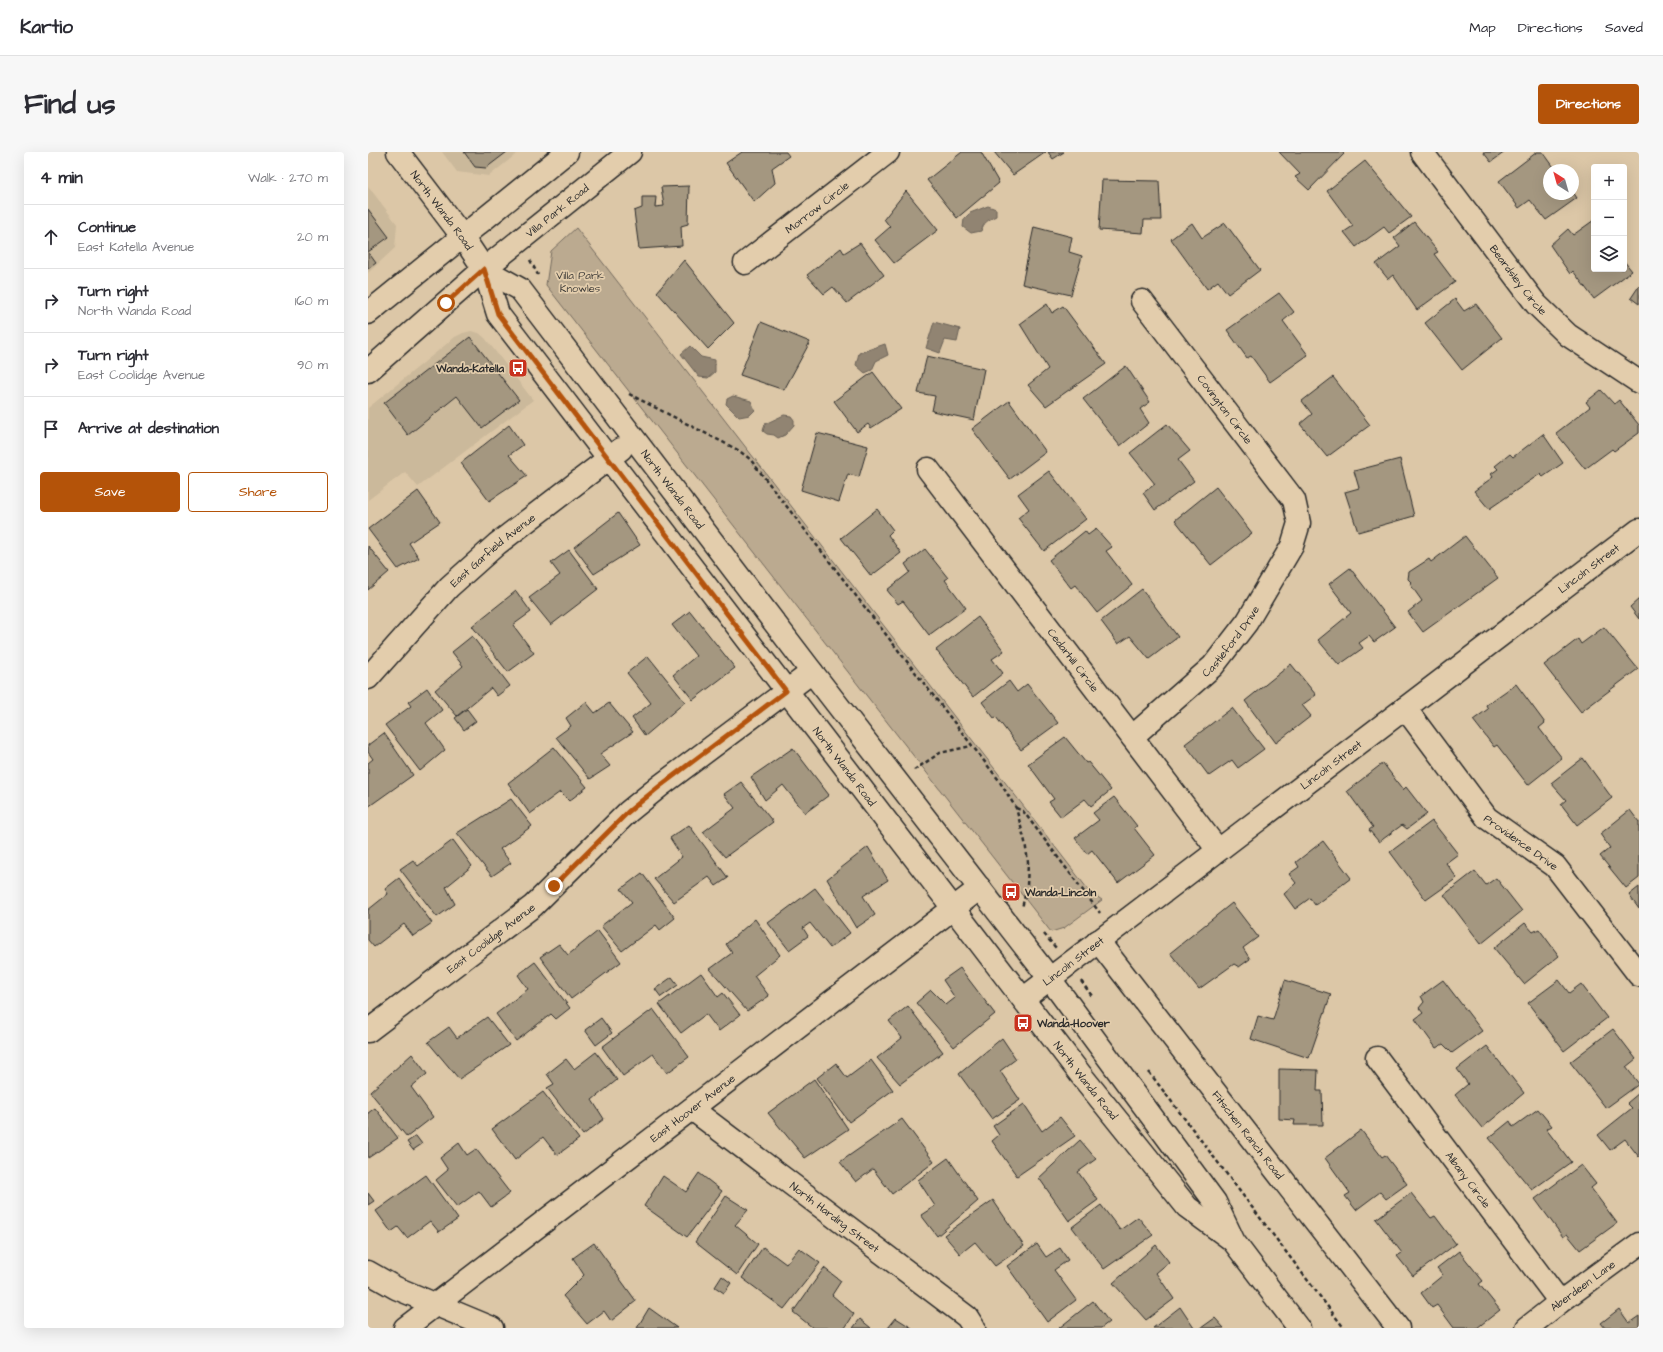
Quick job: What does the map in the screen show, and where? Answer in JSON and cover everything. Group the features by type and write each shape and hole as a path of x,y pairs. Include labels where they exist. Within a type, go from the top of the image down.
{"street":[{"name":"North Wanda Road","path":"398,152 462,236 484,269 498,314 953,909 1187,1207 1234,1242"},
{"path":"368,313 567,152"},
{"name":"Villa Park Road","path":"368,371 484,269 630,152"},
{"name":"Morrow Circle","path":"745,263 888,152"},
{"name":"Beardsley Circle","path":"1422,152 1536,304 1568,335 1639,382"},
{"name":"North Wanda Road","path":"484,269 520,289 812,672 1050,979 1215,1202 1234,1242 1299,1328"},
{"name":"Covington Circle","path":"1142,300 1294,500 1299,523"},
{"name":"East Garfield Avenue","path":"368,678 449,587 497,544 634,439"},
{"name":"Cedarhill Circle","path":"928,469 1218,850"},
{"name":"Castleford Drive","path":"1132,736 1213,666 1247,622 1289,553 1299,523"},
{"name":"Lincoln Street","path":"1023,999 1639,530"},
{"name":"East Coolidge Avenue","path":"368,1031 533,906 628,812 654,790 812,672"},
{"name":"Providence Drive","path":"1405,708 1488,818 1555,866 1639,975"},
{"name":"East Hoover Avenue","path":"405,1328 980,888"},
{"name":"Fitschen Ranch Road","path":"1106,936 1398,1328"},
{"name":"Albany Circle","path":"1377,1058 1560,1302"},
{"name":"North Harding Street","path":"692,1108 967,1317 974,1328"},
{"name":"Aberdeen Lane","path":"1527,1328 1639,1244"},
{"path":"368,1272 396,1288 492,1328"}],"path":[{"path":"518,242 540,280"},
{"path":"624,392 738,450 750,459 998,779 1016,808 1025,842 1028,862 1027,887 1022,913"},
{"path":"912,771 940,753 971,746"},
{"path":"1016,808 1023,811 1106,936"},
{"path":"1041,932 1046,935"},
{"path":"1082,981 1094,999"},
{"path":"1145,1067 1344,1328"}],"shaded area":[{"path":"442,152 519,152 489,176 457,172"},
{"path":"368,186 397,224 395,248 368,273"},
{"path":"988,206 996,209 996,216 983,225 981,231 971,233 963,227 964,219 970,213"},
{"path":"934,322 960,329 957,342 945,340 940,353 926,348"},
{"path":"471,331 479,333 485,338 533,400 418,487 405,472 368,500 368,408 455,337"},
{"path":"885,344 888,355 876,361 872,370 865,373 856,365 859,353"},
{"path":"690,346 701,357 715,360 715,372 708,378 699,377 681,354"},
{"path":"733,396 751,401 755,410 750,415 739,417 726,404 727,399"},
{"path":"784,415 791,416 794,420 794,425 785,435 778,438 763,431 765,424"}],"green space":[{"name":"Villa Park Knowles","path":"576,228 1090,892 1102,900 1064,928 1051,932 546,285 551,251"}],"building":[{"path":"464,152 507,152 486,168 475,167"},
{"path":"742,152 786,152 789,156 772,168 775,183 754,202 726,163"},
{"path":"962,152 981,152 999,183 957,218 927,180"},
{"path":"994,152 1046,152 1013,175"},
{"path":"1048,152 1064,152 1053,159"},
{"path":"1279,152 1342,152 1344,154 1309,190 1295,177 1300,174"},
{"path":"1483,152 1505,152 1491,162"},
{"path":"1537,152 1543,152 1552,164 1543,164 1543,200 1574,200 1546,220 1530,200 1519,208 1499,181"},
{"path":"1365,161 1411,217 1389,233 1384,227 1356,247 1344,232 1353,226 1327,191"},
{"path":"1102,180 1159,181 1161,220 1144,220 1143,233 1099,230"},
{"path":"689,186 688,224 681,226 682,246 639,249 634,211 642,208 642,197 656,197 655,207 664,206 661,187"},
{"path":"906,191 938,230 894,263 875,240 890,227 884,219"},
{"path":"368,209 389,237 368,252"},
{"path":"1414,222 1438,252 1434,254 1455,282 1417,310 1393,275 1388,279 1376,264 1400,246 1394,238"},
{"path":"1591,222 1591,272 1627,272 1627,265 1632,271 1594,299 1573,271 1570,274 1550,245 1568,229 1573,235"},
{"path":"1192,223 1202,238 1225,223 1260,270 1228,294 1218,281 1207,289 1171,239"},
{"path":"1034,227 1072,237 1069,252 1082,256 1071,295 1022,284"},
{"path":"860,243 884,275 847,303 833,287 824,294 807,275 841,248 844,253"},
{"path":"368,252 376,263 368,269"},
{"path":"684,260 734,323 708,349 657,292"},
{"path":"1639,286 1639,304 1631,298"},
{"path":"1279,293 1294,312 1283,321 1308,355 1270,382 1251,356 1247,358 1227,330"},
{"path":"1455,299 1464,311 1476,304 1502,338 1462,370 1425,323"},
{"path":"1047,304 1052,313 1063,306 1106,364 1046,406 1028,385 1048,369 1020,324"},
{"path":"761,322 810,342 784,390 740,375"},
{"path":"470,337 519,400 482,428 457,396 408,435 384,403"},
{"path":"927,356 984,369 974,420 932,411 935,396 918,393"},
{"path":"1126,366 1150,402 1140,409 1149,423 1120,446 1083,399"},
{"path":"873,372 901,409 871,428 868,424 857,432 834,401"},
{"path":"1333,377 1370,425 1327,457 1300,424 1312,414 1302,401"},
{"path":"1601,390 1614,404 1619,400 1639,425 1639,433 1614,451 1612,449 1585,469 1556,433 1590,407 1586,402"},
{"path":"1009,401 1046,452 1010,479 972,429"},
{"path":"1167,424 1190,451 1178,460 1194,481 1155,510 1143,493 1155,484 1130,453"},
{"path":"509,425 523,445 509,455 527,476 489,501 461,463"},
{"path":"817,433 868,446 859,477 848,474 839,502 801,490"},
{"path":"1543,434 1563,463 1543,477 1540,474 1489,509 1474,491 1493,477 1491,474 1498,469 1495,466 1510,454 1513,457"},
{"path":"1400,459 1414,516 1358,532 1345,492 1359,488 1354,471"},
{"path":"1049,471 1086,519 1044,551 1018,518 1029,509 1018,494"},
{"path":"1216,487 1252,533 1211,565 1175,520"},
{"path":"418,491 440,522 409,543 419,558 398,569 368,529"},
{"path":"877,509 893,530 888,535 901,553 871,576 841,538"},
{"path":"618,513 640,545 594,574 574,547"},
{"path":"1096,529 1112,547 1106,551 1132,585 1097,613 1075,585 1071,588 1049,560 1085,531 1088,535"},
{"path":"1465,536 1498,578 1423,632 1408,612 1422,601 1410,584 1412,583 1408,579 1409,572 1429,559 1431,562"},
{"path":"368,546 389,572 368,590"},
{"path":"925,549 948,578 945,580 966,608 929,635 903,601 898,604 887,590 910,572 905,564"},
{"path":"569,550 598,589 551,625 529,598 560,575 551,563"},
{"path":"1350,568 1395,627 1374,642 1369,636 1359,643 1363,648 1339,665 1318,640 1351,613 1329,584"},
{"path":"1142,589 1178,637 1149,659 1130,636 1118,644 1101,621"},
{"path":"516,591 531,612 513,625 534,653 508,672 472,626"},
{"path":"1639,599 1639,619 1630,607"},
{"path":"690,611 735,668 693,700 673,675 696,656 672,625"},
{"path":"978,617 1004,651 992,659 1003,673 973,697 936,650"},
{"path":"1604,627 1638,669 1581,712 1544,665 1578,639 1581,644"},
{"path":"472,636 510,686 497,696 491,688 457,716 435,690 463,666 452,652"},
{"path":"648,656 685,702 645,736 632,718 651,703 627,673"},
{"path":"1291,664 1316,695 1302,705 1311,716 1276,743 1245,701"},
{"path":"1009,681 1017,692 1027,684 1058,723 1021,750 996,717 994,718 982,702"},
{"path":"1516,684 1545,723 1539,728 1562,758 1528,785 1497,745 1494,747 1473,720 1488,709 1486,705"},
{"path":"427,688 442,710 426,723 445,750 420,771 385,725 411,706 408,702"},
{"path":"586,702 595,713 609,703 633,732 600,754 610,766 590,779 556,737 571,726 566,718"},
{"path":"1232,708 1264,749 1238,768 1232,760 1209,776 1185,744"},
{"path":"467,709 476,721 464,730 455,718"},
{"path":"384,733 413,775 368,807 368,763 373,759 368,752 368,745"},
{"path":"1065,737 1111,790 1091,806 1085,799 1061,817 1049,802 1054,799 1028,764"},
{"path":"554,747 587,787 569,801 560,792 530,814 508,783"},
{"path":"793,748 829,795 805,813 783,785 765,800 751,777"},
{"path":"1583,758 1612,798 1577,825 1561,804 1566,800 1551,783"},
{"path":"1383,763 1403,790 1406,787 1427,814 1407,829 1402,825 1379,842 1369,830 1373,827 1347,791"},
{"path":"741,782 773,822 725,857 703,832 735,808 724,794"},
{"path":"1114,797 1137,826 1134,828 1155,855 1118,883 1092,850 1087,854 1075,838 1099,820 1093,813"},
{"path":"511,799 532,826 500,849 511,863 492,876 457,833"},
{"path":"1630,810 1639,822 1639,878 1626,888 1600,856 1610,848 1600,834"},
{"path":"1432,821 1458,854 1446,863 1457,878 1426,900 1390,852"},
{"path":"689,825 728,878 716,886 709,877 674,902 654,879 682,857 670,838"},
{"path":"453,840 472,866 446,887 455,904 437,917 400,869 413,860 418,866"},
{"path":"1323,841 1351,878 1315,905 1310,898 1295,909 1284,894 1296,883 1289,874 1299,867 1296,862"},
{"path":"868,847 888,880 863,896 875,915 856,928 827,879"},
{"path":"1475,871 1486,885 1496,878 1522,911 1481,944 1444,895"},
{"path":"642,873 675,918 660,930 656,925 622,951 601,926 632,902 621,889"},
{"path":"399,878 432,923 413,936 404,924 374,947 368,940 368,910 388,894 385,889"},
{"path":"1639,887 1639,909 1629,895"},
{"path":"815,888 850,933 830,948 810,923 803,928 808,936 789,950 768,923"},
{"path":"1232,903 1258,937 1243,948 1250,959 1239,967 1234,964 1199,989 1170,953"},
{"path":"755,919 780,955 754,976 769,996 747,1011 710,969 732,953 726,944"},
{"path":"1525,923 1533,932 1539,929 1559,956 1524,984 1494,948"},
{"path":"598,931 621,962 571,999 540,957 559,944 568,955"},
{"path":"535,962 570,1008 556,1019 551,1014 516,1041 496,1014 528,989 518,975"},
{"path":"960,968 995,1014 954,1047 916,1003 931,990 946,1005 955,998 943,980"},
{"path":"701,973 718,997 723,993 740,1015 719,1031 706,1014 681,1033 659,1004"},
{"path":"672,977 678,985 661,997 655,989"},
{"path":"1285,980 1331,994 1309,1058 1251,1039 1258,1016 1273,1020"},
{"path":"1443,980 1482,1031 1452,1053 1443,1044 1436,1048 1415,1019 1423,1013 1419,1008 1424,1002 1421,996"},
{"path":"1559,980 1569,993 1581,984 1607,1018 1564,1051 1528,1003"},
{"path":"908,1006 943,1052 900,1084 877,1058 902,1038 889,1021"},
{"path":"653,1009 689,1057 667,1073 653,1054 623,1076 602,1047"},
{"path":"487,1017 509,1045 459,1079 428,1042 449,1027 457,1038"},
{"path":"601,1018 612,1033 596,1045 585,1030"},
{"path":"1613,1029 1636,1059 1626,1067 1639,1084 1606,1108 1570,1062"},
{"path":"1002,1038 1016,1059 1000,1071 1020,1100 992,1119 959,1074"},
{"path":"1487,1046 1524,1093 1482,1128 1455,1095 1468,1084 1457,1069"},
{"path":"596,1052 617,1080 592,1100 604,1119 583,1135 547,1088 554,1084 547,1074 566,1059 574,1069"},
{"path":"412,1054 427,1074 411,1087 433,1117 407,1137 370,1092"},
{"path":"871,1060 893,1090 849,1122 817,1078 836,1063 847,1078"},
{"path":"1279,1069 1318,1070 1317,1091 1322,1091 1323,1125 1294,1125 1295,1120 1279,1119"},
{"path":"814,1079 848,1129 805,1158 768,1113"},
{"path":"543,1092 579,1139 557,1155 543,1137 515,1160 492,1129"},
{"path":"1639,1093 1639,1157 1625,1139 1610,1150 1598,1135 1632,1108 1627,1103"},
{"path":"1024,1104 1042,1131 1060,1117 1075,1136 1017,1176 992,1141 999,1135 993,1126"},
{"path":"375,1108 398,1138 368,1158 368,1113"},
{"path":"1538,1109 1552,1126 1546,1129 1571,1162 1532,1190 1489,1138 1510,1121 1513,1127"},
{"path":"902,1119 934,1162 892,1194 873,1169 856,1182 840,1162"},
{"path":"1361,1130 1382,1157 1385,1155 1407,1184 1386,1199 1380,1192 1356,1210 1345,1196 1350,1193 1325,1158"},
{"path":"416,1136 422,1144 413,1150 407,1142"},
{"path":"1080,1140 1096,1159 1078,1172 1098,1200 1069,1221 1039,1178"},
{"path":"459,1143 467,1155 476,1149 510,1193 491,1207 479,1191 457,1207 436,1180 448,1170 440,1158"},
{"path":"948,1158 978,1201 937,1236 921,1215 935,1206 918,1180"},
{"path":"1581,1165 1596,1184 1591,1188 1617,1223 1580,1250 1567,1234 1563,1237 1535,1199"},
{"path":"699,1173 722,1191 687,1237 644,1206 663,1176 686,1192"},
{"path":"426,1175 458,1219 439,1232 430,1221 407,1238 398,1227 391,1232 376,1211"},
{"path":"368,1193 374,1201 368,1205"},
{"path":"1411,1193 1431,1218 1435,1216 1456,1244 1413,1276 1397,1256 1402,1253 1376,1219"},
{"path":"726,1196 748,1210 735,1225 758,1244 737,1275 695,1242"},
{"path":"993,1200 1024,1246 995,1266 975,1242 960,1254 944,1235"},
{"path":"1101,1205 1120,1230 1138,1217 1153,1235 1104,1269 1072,1227"},
{"path":"594,1243 636,1301 611,1321 604,1311 587,1324 563,1296 584,1275 573,1258"},
{"path":"1037,1244 1046,1257 1060,1248 1068,1260 1054,1270 1076,1300 1047,1322 1007,1266"},
{"path":"1156,1245 1169,1262 1156,1273 1174,1299 1146,1320 1113,1283"},
{"path":"763,1247 786,1264 799,1248 820,1263 784,1309 742,1278"},
{"path":"1459,1251 1483,1281 1479,1284 1500,1310 1477,1328 1454,1328 1437,1305 1432,1308 1421,1293 1443,1275 1437,1268"},
{"path":"824,1268 841,1281 832,1295 854,1314 845,1328 813,1328 793,1312"},
{"path":"722,1276 731,1283 724,1293 715,1287"},
{"path":"1093,1301 1109,1322 1101,1328 1059,1328"},
{"path":"1180,1307 1194,1328 1153,1328"},
{"path":"649,1308 677,1328 637,1328"},
{"path":"1619,1309 1629,1323 1639,1316 1639,1328 1605,1328 1601,1323"},
{"path":"896,1318 912,1328 888,1328"},
{"path":"1215,1318 1224,1328 1201,1328"},
{"path":"860,1319 871,1328 853,1328"}],"place":[{"name":"Wanda-Katella","path":"518,368"},
{"name":"Wanda-Lincoln","path":"1011,892"},
{"name":"Wanda-Hoover","path":"1023,1023"}],"route":[{"path":"446,303 484,269 498,314 786,691 628,812 554,886"}]}
